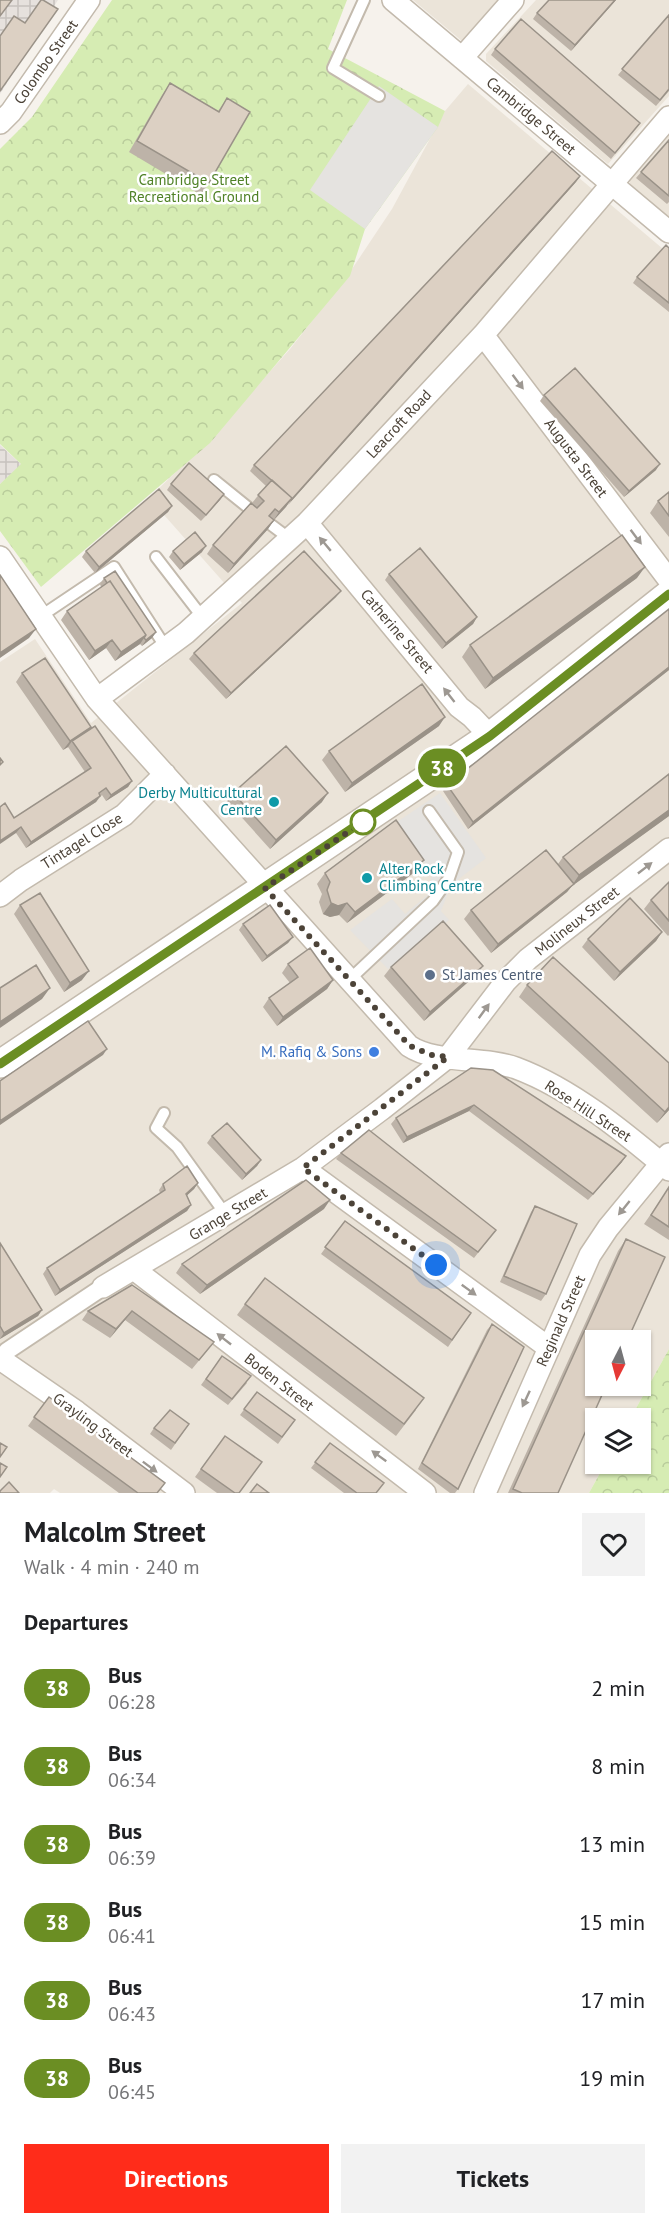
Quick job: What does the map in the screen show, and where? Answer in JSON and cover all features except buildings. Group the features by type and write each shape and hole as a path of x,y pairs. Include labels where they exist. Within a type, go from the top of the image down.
{"street":[{"name":"Colombo Street","path":"0,123 11,112 89,0"},
{"name":"Cambridge Street","path":"393,0 669,232"},
{"path":"462,58 513,0"},
{"name":"Leacroft Road","path":"98,699 203,618 307,523 483,335 669,117"},
{"name":"Augusta Street","path":"483,335 669,580"},
{"name":"Catherine Street","path":"307,523 459,707 490,736"},
{"name":"Rose Hill Street","path":"0,557 98,699 265,888 418,1052 494,1062 527,1073 564,1092 666,1162"},
{"path":"0,1064 490,736 669,594"},
{"name":"Tintagel Close","path":"0,896 21,880 124,815 165,774"},
{"name":"Molineux Street","path":"448,1057 506,981 528,959 669,849"},
{"path":"0,880 21,880"},
{"name":"Grange Street","path":"0,1358 103,1287 303,1168 448,1057"},
{"name":"Reginald Street","path":"484,1493 597,1241 666,1162"},
{"path":"303,1168 549,1348"},
{"name":"Boden Street","path":"135,1270 425,1493"},
{"name":"Grayling Street","path":"0,1358 77,1412 184,1493"}],"lane":[{"path":"364,0 333,69 379,96"},
{"path":"214,480 255,513"},
{"path":"266,521 290,539"},
{"path":"156,557 203,618"},
{"path":"41,616 114,567 166,648"},
{"path":"350,980 433,901 449,878 458,852 429,811"},
{"path":"164,1113 156,1128 177,1147 226,1215"}],"shaded area":[{"path":"0,0 58,0 0,94"},
{"path":"413,0 499,0 462,41"},
{"path":"536,0 669,0 669,96 608,164 486,61 486,54"},
{"path":"468,84 669,254 669,1349 651,1381 651,1330 585,1330 585,1396 643,1396 636,1408 585,1408 585,1474 599,1474 589,1493 60,1493 54,1489 50,1493 0,1493 0,662 35,639 91,723 242,603 149,498 211,438 290,349 346,278 392,209 445,111"},
{"path":"379,86 438,127 365,229 310,190"},
{"path":"669,131 669,217 630,184 630,176"},
{"path":"0,445 22,465 0,484"},
{"path":"440,793 486,858 451,885 441,911 449,920 388,969 350,930 392,899 405,914 430,893 431,873 397,822"}],"green space":[{"name":"Cambridge Street Recreational Ground","path":"112,0 347,0 328,49 445,111 438,127 365,229 350,276 210,443 41,587 0,531 0,484 21,464 0,444 0,149 32,117"},
{"path":"669,1349 669,1493 589,1493 599,1474 651,1474 651,1408 636,1408 643,1396 651,1396 651,1381"}],"bus line":[{"name":"38","path":"0,1064 490,736 669,594"}],"place":[{"name":"Derby Multicultural Centre","path":"274,802"},
{"name":"Alter Rock Climbing Centre","path":"367,878"},
{"name":"St James Centre","path":"430,975"},
{"name":"M. Rafiq & Sons","path":"374,1052"}],"route":[{"path":"363,822 265,888 410,1046 418,1052 448,1057 303,1168 436,1265"}]}
